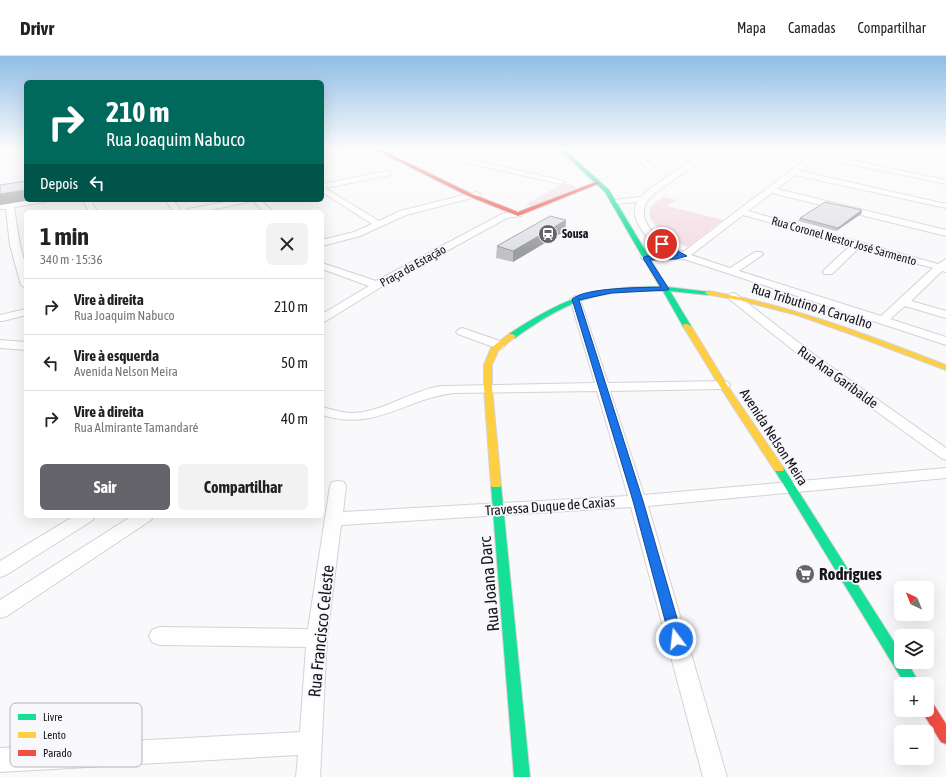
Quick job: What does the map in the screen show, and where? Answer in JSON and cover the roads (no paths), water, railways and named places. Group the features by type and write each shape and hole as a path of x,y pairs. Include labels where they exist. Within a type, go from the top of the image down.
{"street":[{"path":"324,186 339,183"},
{"path":"450,183 513,212 598,183"},
{"path":"548,188 560,183"},
{"path":"564,183 586,187"},
{"name":"Avenida Nelson Meira","path":"598,183 607,191 614,202 646,258 723,384 790,486 909,677"},
{"path":"666,183 643,199 639,206 639,213 642,221 649,232 662,244 684,256 946,341"},
{"path":"646,258 684,256 780,183"},
{"path":"842,183 946,206"},
{"path":"324,190 378,224"},
{"path":"771,190 946,233"},
{"path":"324,249 403,213 473,194"},
{"path":"614,202 643,199"},
{"path":"513,212 524,201"},
{"path":"24,278 5,207 34,202"},
{"path":"198,210 238,202"},
{"path":"258,202 267,210"},
{"name":"Praça da Estação","path":"324,317 377,285 513,212"},
{"name":"Rua Coronel Nestor José Sarmento","path":"742,212 857,245 944,266"},
{"path":"324,242 357,234"},
{"path":"15,245 24,243"},
{"path":"828,272 857,245"},
{"path":"731,272 758,254"},
{"path":"882,321 944,266"},
{"path":"324,267 377,285"},
{"name":"Rua Tributino A Carvalho","path":"499,345 526,327 575,299 596,293 611,291 666,289 698,291 732,296 817,319 946,368"},
{"name":"Rua Ana Garibalde","path":"732,296 812,359 946,455"},
{"path":"575,299 638,501 715,777"},
{"path":"904,302 946,314"},
{"path":"3,318 24,313"},
{"path":"462,332 499,345"},
{"path":"0,344 24,346"},
{"name":"Rua Joana Darc","path":"499,345 493,351 487,364 488,388 522,777"},
{"path":"324,412 339,417 359,417 384,410 431,392 454,389 723,384"},
{"name":"Travessa Duque de Caxias","path":"334,519 638,501 946,473"},
{"name":"Rua Francisco Celeste","path":"308,777 317,638 338,486"},
{"path":"0,570 84,518"},
{"path":"0,610 142,518"},
{"path":"159,636 317,638"},
{"path":"933,717 946,737"},
{"path":"142,752 310,743"},
{"path":"0,760 10,759"}],"place":[{"name":"Sousa","path":"548,234"},
{"name":"Rodrigues","path":"805,574"}]}
